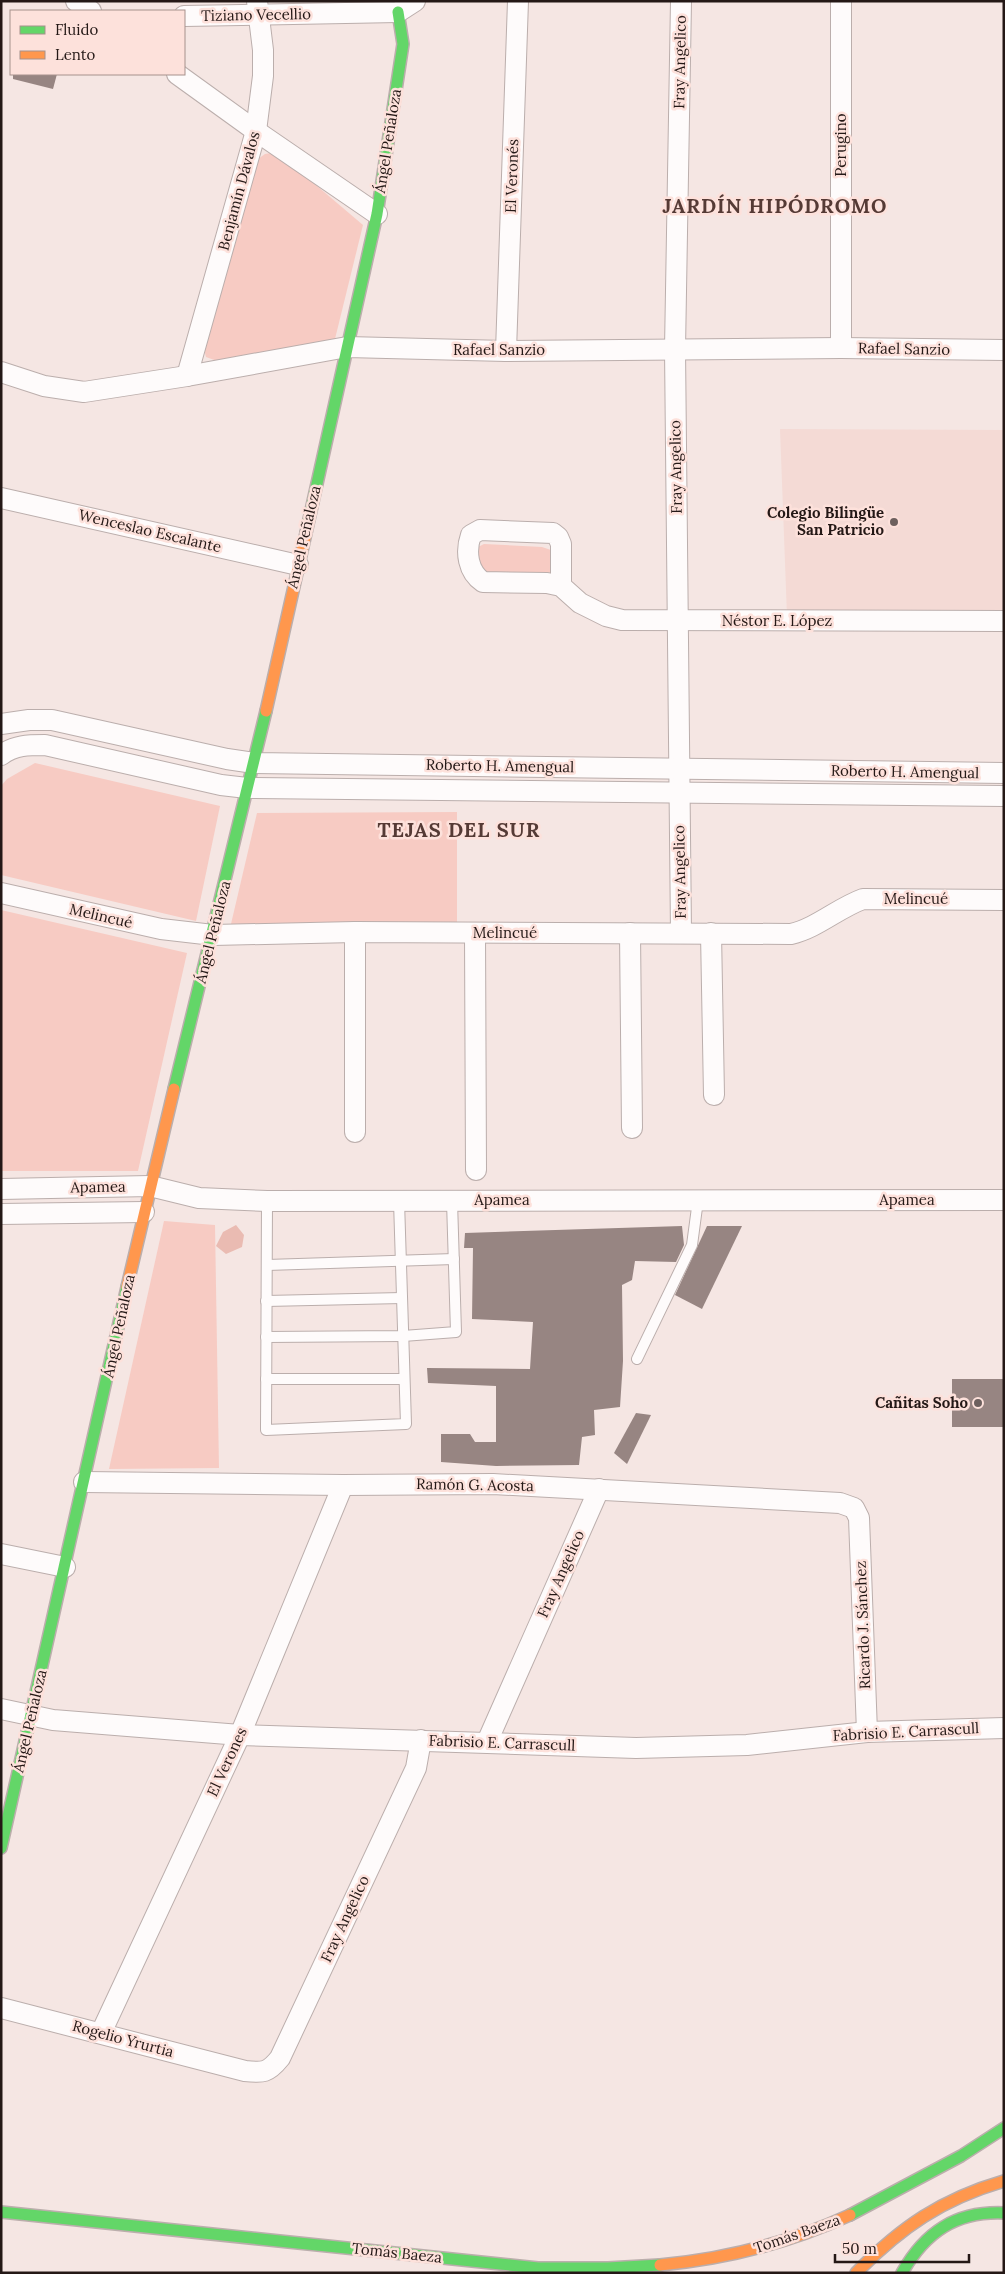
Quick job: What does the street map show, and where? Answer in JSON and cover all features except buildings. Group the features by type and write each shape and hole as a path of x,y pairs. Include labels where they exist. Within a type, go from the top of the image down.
{"main road":[{"name":"Ángel Peñaloza","path":"1,1848 144,1212 254,763 347,347 376,214 403,44 407,7"},
{"name":"Tomás Baeza","path":"1,2212 538,2268 597,2269 653,2266 695,2261 749,2250 809,2232 863,2210 991,2139 1004,2128"},
{"path":"856,2273 894,2234 922,2215 964,2193 1004,2181"},
{"path":"902,2273 913,2253 923,2242 950,2222 983,2213 1004,2213"}],"street":[{"path":"76,1 90,10"},
{"name":"El Veronés","path":"506,350 518,1"},
{"name":"Fray Angelico","path":"681,1 675,349 681,933"},
{"name":"Perugino","path":"841,1 841,348"},
{"name":"Tiziano Vecellio","path":"185,16 258,9 407,7"},
{"name":"Benjamín Dávalos","path":"188,376 256,131 263,76 263,50 258,9"},
{"path":"178,75 376,214"},
{"name":"Rafael Sanzio","path":"1,372 44,386 84,392 188,376 347,347 506,350 841,348 1004,350"},
{"name":"Wenceslao Escalante","path":"1,498 298,565"},
{"path":"480,530 553,533 558,537 561,544 561,586 547,583 483,582 474,576 470,568 468,544 470,535 480,530"},
{"name":"Néstor E. López","path":"561,586 580,603 606,616 622,620 678,622 1004,621"},
{"name":"Roberto H. Amengual","path":"2,723 52,720 227,759 254,763 1004,773"},
{"name":"Roberto H. Amengual","path":"5,753 24,745 45,745 221,784 247,788 1004,796"},
{"name":"Melincué","path":"1,893 161,929 213,935 355,932 791,934 806,931 847,905 863,899 1004,900"},
{"path":"355,932 355,1132"},
{"path":"475,933 476,1170"},
{"path":"630,933 632,1128"},
{"path":"711,933 714,1095"},
{"name":"Apamea","path":"1,1189 150,1186 199,1198 267,1202 1004,1200"},
{"name":"Apamea","path":"1,1214 144,1212"},
{"name":"Ramón G. Acosta","path":"84,1482 342,1485 493,1484 840,1503 854,1508 859,1518"},
{"name":"El Verones","path":"101,2034 240,1735 342,1485"},
{"name":"Fray Angelico","path":"487,1742 599,1489"},
{"name":"Ricardo J. Sánchez","path":"859,1518 867,1732"},
{"path":"1,1554 65,1568"},
{"name":"Fabrisio E. Carrascull","path":"1,1709 53,1720 240,1735 636,1748 746,1746 867,1732 1004,1728"},
{"name":"Fray Angelico","path":"245,2071 262,2072 272,2068 280,2058 416,1768 421,1740"},
{"name":"Rogelio Yrurtia","path":"1,2008 245,2071"}],"lane":[{"path":"266,1338 403,1336 456,1332 452,1200"},
{"path":"637,1359 692,1245 698,1200"},
{"path":"267,1202 266,1430 406,1424 399,1201"},
{"path":"266,1265 454,1259"},
{"path":"266,1301 402,1298"},
{"path":"266,1379 404,1378"}],"shaded area":[{"path":"277,152 363,225 334,343 217,361 206,357 203,345 258,159 265,154"},
{"name":"Colegio Bilingüe San Patricio","path":"780,429 1004,430 1004,613 787,616"},
{"path":"484,544 542,547 551,550 556,556 551,572 543,574 488,574 478,570 476,555 478,547"},
{"path":"35,763 220,806 196,921 1,875 1,786 7,779"},
{"path":"457,812 457,923 231,924 257,813"},
{"path":"1,910 187,953 138,1171 1,1171"},
{"path":"164,1221 215,1225 219,1468 109,1469"},
{"path":"236,1225 244,1235 242,1247 226,1254 216,1246 223,1232"}],"traffic: fast":[{"path":"306,533 377,214 403,44 398,12"},
{"path":"174,1089 266,711"},
{"path":"1,1848 127,1287"},
{"path":"850,2215 961,2156 1004,2128"},
{"path":"1,2212 538,2268 608,2268 660,2265"},
{"path":"902,2273 921,2246 944,2227 957,2220 971,2216 987,2213 1004,2213"}],"traffic: slow":[{"path":"266,711 306,533"},
{"path":"127,1287 174,1089"},
{"path":"856,2273 889,2242 924,2216 961,2196 1004,2181"},
{"path":"660,2265 709,2259 780,2242 850,2215"}],"place":[{"name":"Colegio Bilingüe San Patricio","path":"894,522"},
{"name":"Cañitas Soho","path":"978,1403"}],"district":[{"name":"JARDÍN HIPÓDROMO","path":"775,206"},
{"name":"TEJAS DEL SUR","path":"459,830"}]}
